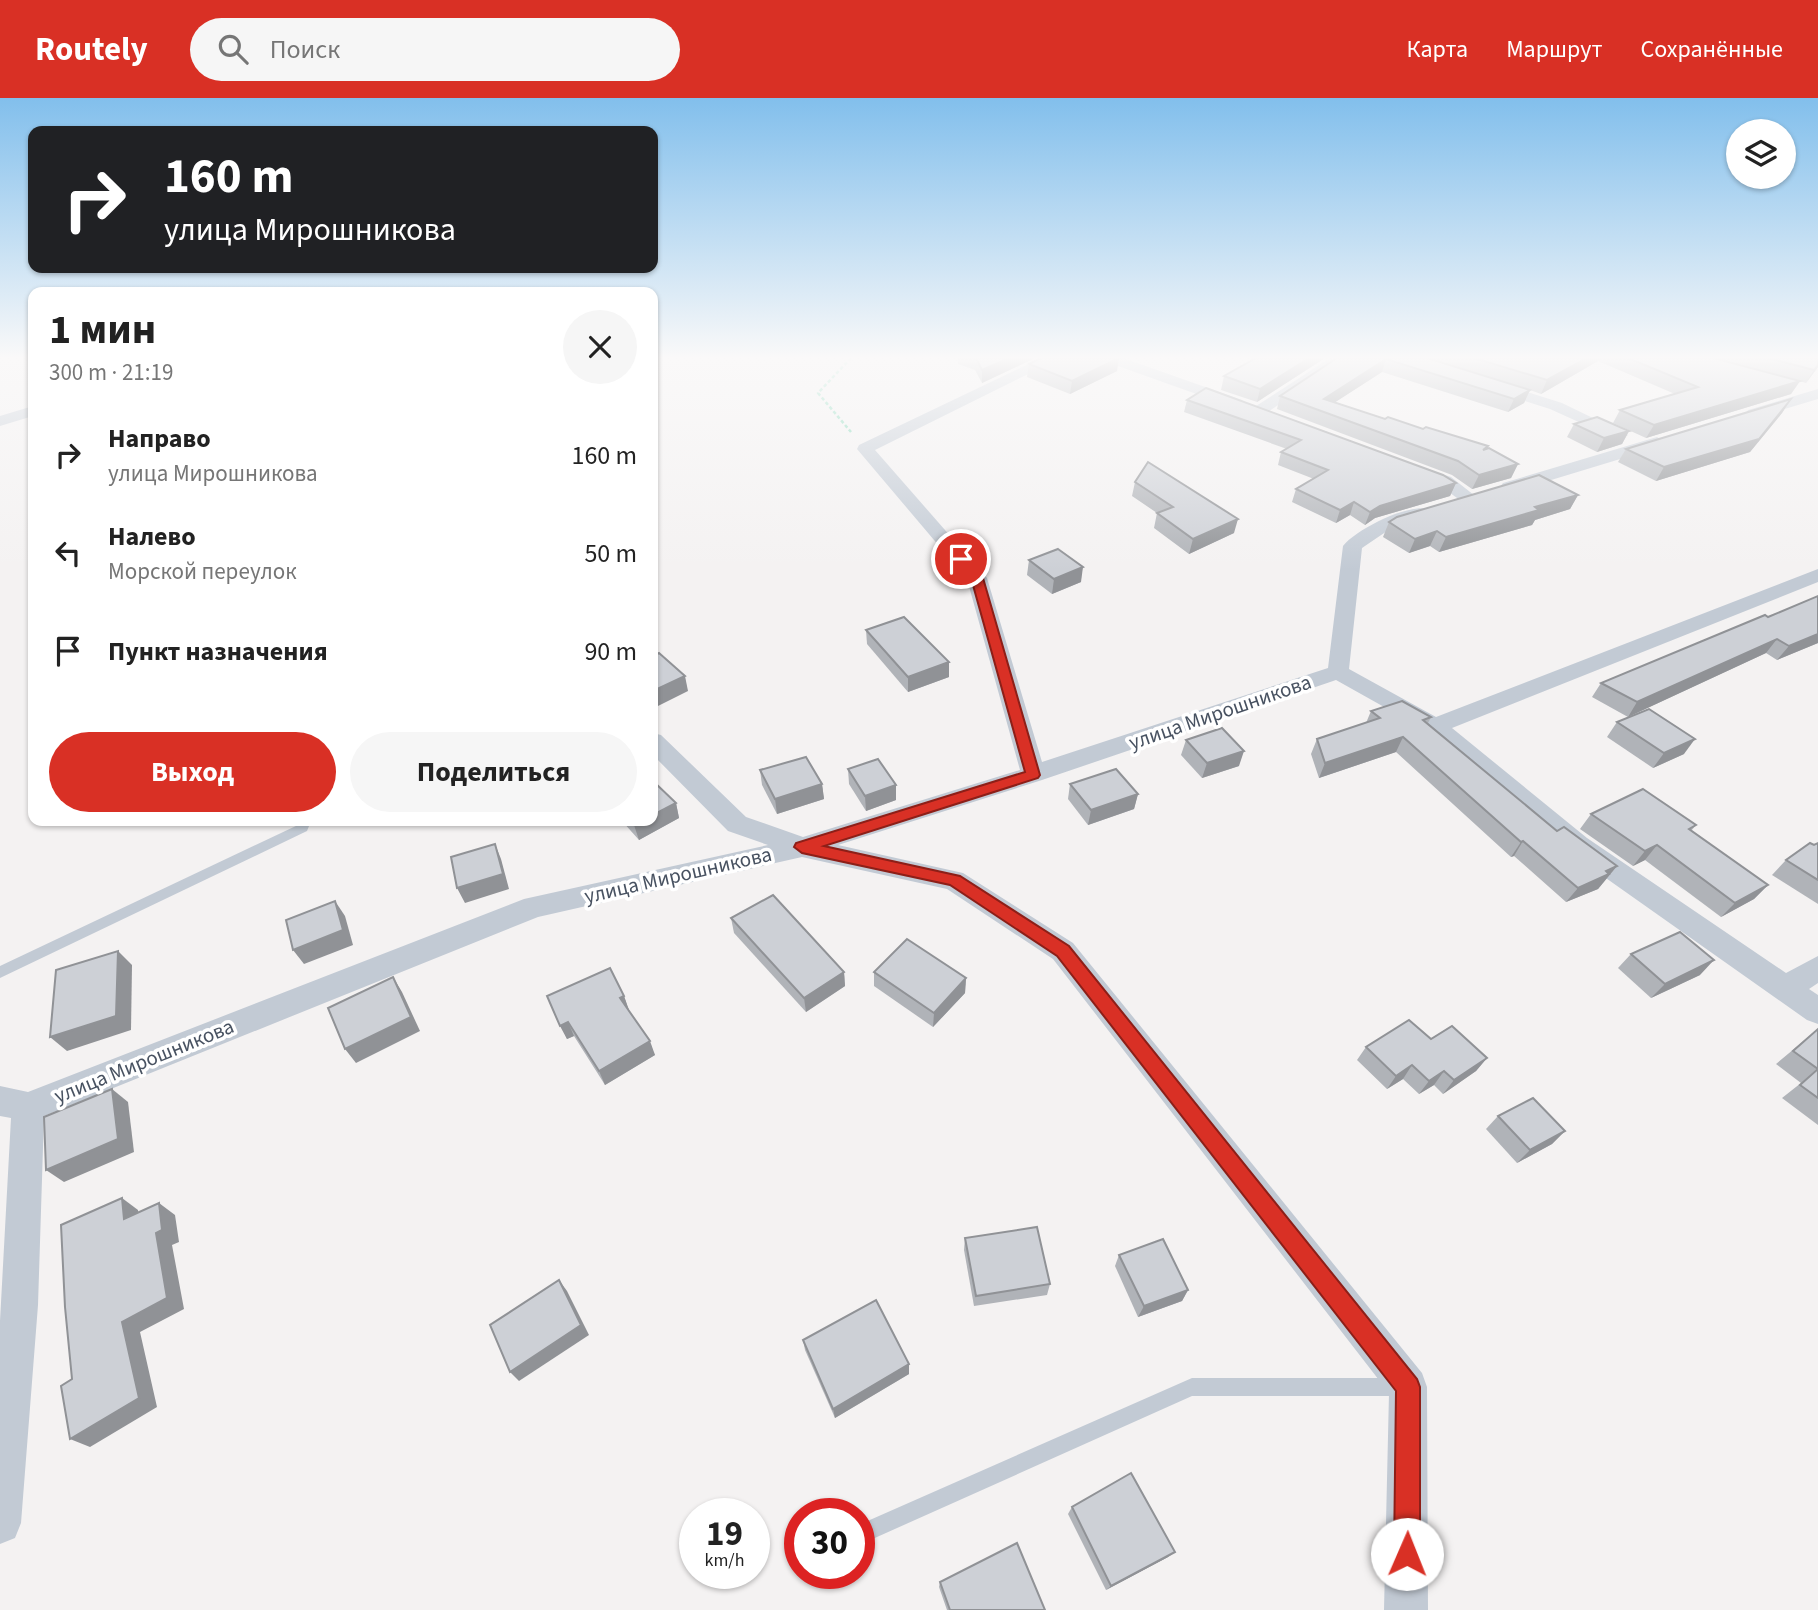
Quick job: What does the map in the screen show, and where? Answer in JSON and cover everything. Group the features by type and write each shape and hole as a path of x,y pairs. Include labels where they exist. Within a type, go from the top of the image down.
{"street":[{"path":"907,429 865,449 977,578 1033,775"},
{"path":"1606,429 1644,446"},
{"path":"1670,438 1383,525 1353,546 1338,672 1435,726 1578,845 1818,1011"},
{"path":"1408,467 1484,495"},
{"path":"1435,726 1818,575"},
{"name":"улица Мирошникова","path":"14,1104 534,907 802,847 1033,775 1338,672"},
{"path":"658,746 737,824 802,847 954,880 1063,951 1408,1387 1406,1610"},
{"path":"1786,988 1818,968"},
{"path":"0,1523 20,1305 14,1104"}],"lane":[{"path":"0,972 304,826"},
{"path":"875,1528 1192,1387 1408,1387"}],"path":[{"path":"848,429 865,449"}],"building":[{"path":"1268,429 1316,429 1443,475 1456,483 1380,506 1370,512 1354,502 1340,510 1296,489 1328,470 1281,452 1301,440"},
{"path":"1369,429 1431,429 1488,446 1483,450 1489,448 1518,464 1479,475 1458,461"},
{"path":"1584,429 1623,429 1629,431 1604,438"},
{"path":"1693,429 1767,429 1759,439 1664,467 1626,449"},
{"path":"1148,462 1238,519 1193,539 1157,513 1173,507 1135,482"},
{"path":"1539,475 1578,495 1535,507 1539,510 1446,537 1437,531 1415,539 1389,522 1397,517"},
{"path":"1058,549 1083,567 1054,579 1029,560"},
{"path":"1818,596 1818,634 1789,646 1777,639 1637,702 1601,683 1765,615 1768,617"},
{"path":"904,617 949,662 908,677 866,630"},
{"path":"658,654 685,676 658,689"},
{"path":"1402,701 1431,717 1423,720 1557,831 1564,827 1617,866 1606,871 1609,874 1578,888 1521,842 1403,737 1325,763 1317,739 1380,718 1371,711"},
{"path":"1649,709 1695,739 1664,753 1617,722"},
{"path":"1222,728 1244,751 1207,763 1186,740"},
{"path":"806,757 822,784 775,799 760,770"},
{"path":"878,759 896,785 865,796 848,769"},
{"path":"1116,769 1138,794 1091,810 1070,784"},
{"path":"658,786 676,803 658,812"},
{"path":"1643,789 1696,825 1689,829 1768,885 1735,903 1657,845 1645,851 1591,814"},
{"path":"1810,843 1818,843 1818,880 1786,860"},
{"path":"495,844 503,874 457,888 451,857"},
{"path":"773,895 844,972 804,998 731,918"},
{"path":"335,901 343,930 293,950 286,920"},
{"path":"1680,932 1714,960 1665,984 1631,954"},
{"path":"907,939 966,978 934,1013 874,972"},
{"path":"118,951 116,1016 50,1037 56,970"},
{"path":"610,968 624,996 620,998 650,1041 599,1071 568,1022 560,1026 547,996"},
{"path":"393,977 411,1017 345,1049 328,1008"},
{"path":"1409,1020 1431,1039 1452,1026 1487,1058 1454,1080 1444,1071 1429,1081 1412,1065 1396,1076 1366,1047"},
{"path":"1818,1029 1818,1069 1793,1051"},
{"path":"1818,1069 1818,1098 1800,1085"},
{"path":"112,1089 118,1139 46,1170 44,1117"},
{"path":"1533,1098 1565,1131 1530,1150 1498,1116"},
{"path":"122,1198 124,1219 159,1203 162,1230 156,1233 167,1298 122,1322 139,1398 70,1439 61,1386 72,1379 61,1225"},
{"path":"1037,1227 1050,1284 976,1296 965,1238"},
{"path":"1163,1239 1188,1290 1144,1306 1119,1255"},
{"path":"559,1280 581,1325 510,1372 490,1325"},
{"path":"876,1300 909,1364 833,1409 803,1340"},
{"path":"1131,1473 1175,1552 1111,1586 1072,1507"},
{"path":"1017,1543 1045,1610 950,1610 940,1582"}],"route":[{"path":"961,559 977,578 1033,775 802,847 954,880 1063,951 1408,1387 1407,1554"}]}
